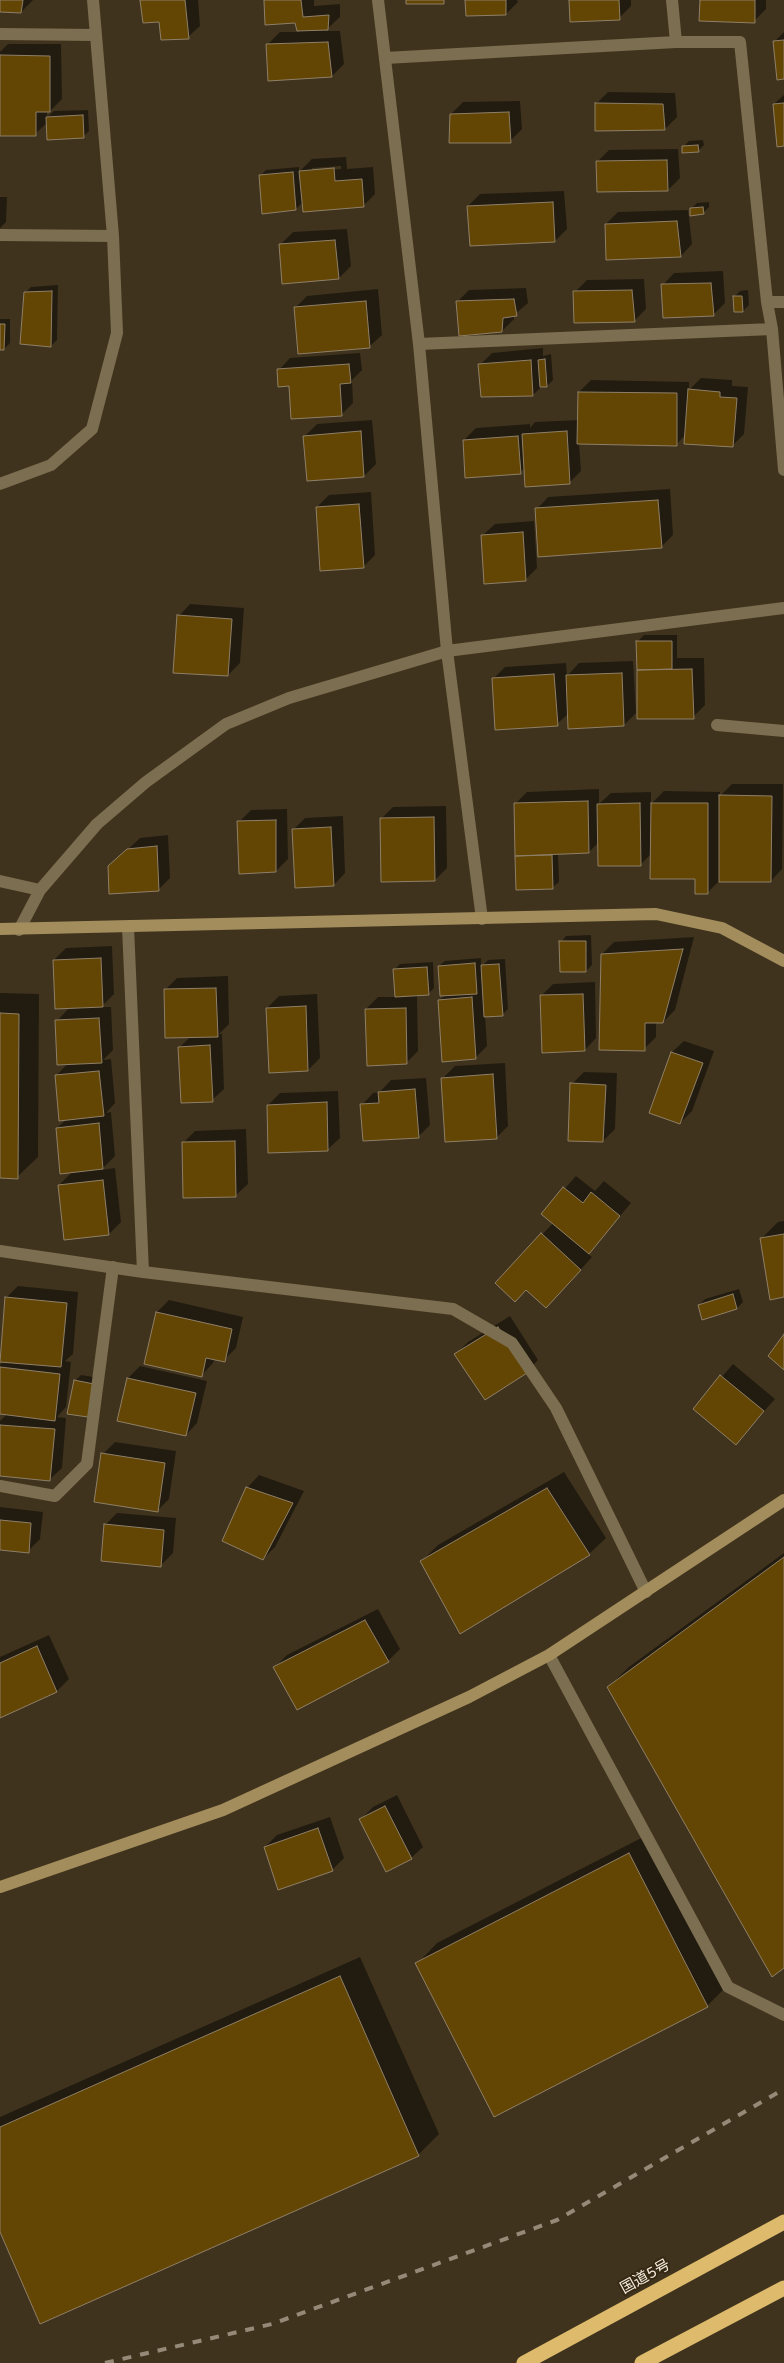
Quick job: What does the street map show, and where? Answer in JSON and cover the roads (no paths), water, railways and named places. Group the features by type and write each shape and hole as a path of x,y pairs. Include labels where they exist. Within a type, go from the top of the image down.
{"highway":[{"name":"国道5号","path":"524,2363 784,2222"},
{"path":"642,2363 784,2288"}],"street":[{"path":"0,484 51,465 92,429 117,333 113,236 93,0"},
{"path":"378,0 419,344 447,651 482,919"},
{"path":"672,0 676,42"},
{"path":"0,34 96,35"},
{"path":"385,58 676,42 740,42 767,302 772,329 784,470"},
{"path":"0,235 113,236"},
{"path":"767,302 784,302"},
{"path":"419,344 772,329"},
{"path":"19,930 40,890 98,824 146,782 226,724 288,698 447,651 784,608"},
{"path":"717,725 784,731"},
{"path":"0,880 40,890"},
{"path":"0,929 656,914 722,928 784,961"},
{"path":"128,927 143,1272"},
{"path":"0,1251 143,1272 453,1309 512,1343 556,1408 646,1592"},
{"path":"0,1486 55,1496 87,1464 113,1267"},
{"path":"0,1887 223,1810 469,1697 549,1655 784,1500"},
{"path":"549,1655 728,1988 784,2015"}],"railway":[{"path":"105,2363 272,2324 557,2220 784,2089"}]}
